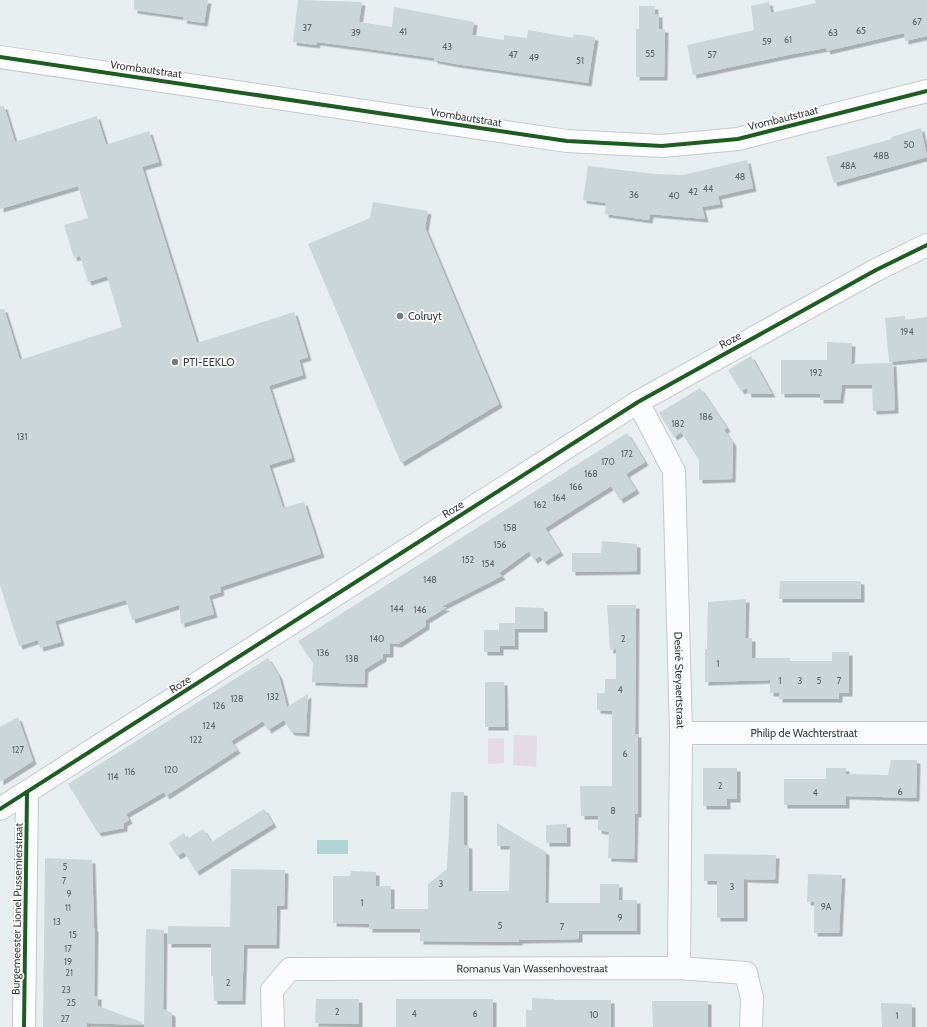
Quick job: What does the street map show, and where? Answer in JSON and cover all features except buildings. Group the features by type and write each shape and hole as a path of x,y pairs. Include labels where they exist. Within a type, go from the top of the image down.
{"street":[{"name":"Vrombautstraat","path":"0,57 567,141 615,145 662,146 738,139 927,91"},
{"name":"Roze","path":"0,809 638,402 876,270 927,245"},
{"name":"Desiré Steyaertstraat","path":"638,402 674,471 681,733 679,968"},
{"name":"Philip de Wachterstraat","path":"681,733 927,733"},
{"name":"Burgemeester Lionel Pussemierstraat","path":"24,1027 27,792"},
{"name":"Romanus Van Wassenhovestraat","path":"273,1027 272,990 290,969 679,968 746,973 752,998 751,1027"}],"shaded area":[{"path":"514,735 537,736 536,767 513,765"},
{"path":"504,738 504,763 488,764 488,739"}],"water":[{"path":"317,840 348,840 348,854 317,854"}],"cycle path":[{"path":"0,57 567,141 662,146 738,139 927,91"},
{"path":"0,809 638,402 876,270 927,245"},
{"path":"24,1027 27,792"}],"place":[{"name":"Colruyt","path":"400,316"},
{"name":"PTI-EEKLO","path":"175,362"}]}
